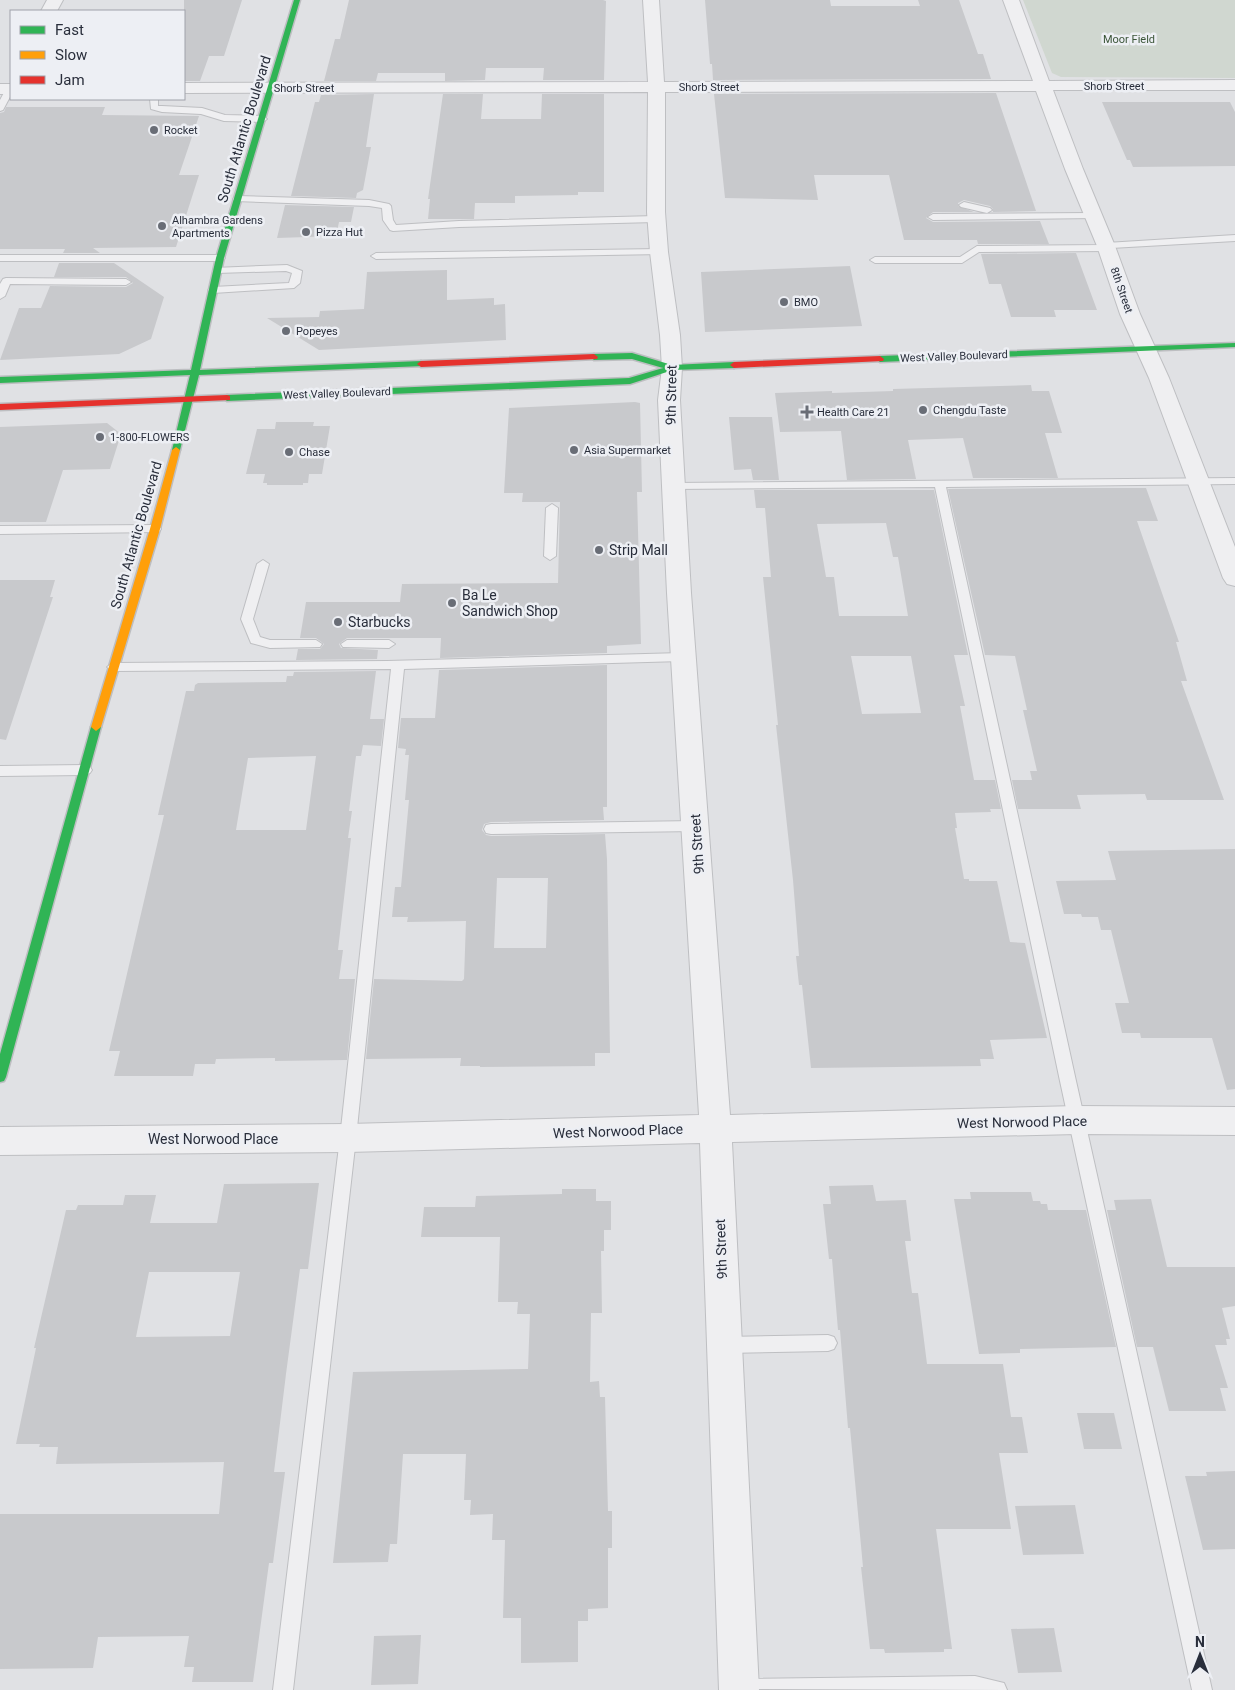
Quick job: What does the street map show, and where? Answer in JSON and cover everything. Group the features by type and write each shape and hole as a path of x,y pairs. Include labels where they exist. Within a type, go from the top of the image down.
{"main road":[{"name":"South Atlantic Boulevard","path":"0,1077 113,667 155,529 189,399 218,264 263,119 297,0"},
{"name":"West Valley Boulevard","path":"0,407 630,381 672,368 1235,345"},
{"name":"West Valley Boulevard","path":"0,380 632,356 672,368"}],"street":[{"name":"9th Street","path":"650,0 655,87 656,219 658,252 670,335 672,368 669,400 682,657 696,826 718,1168 739,1690"},
{"name":"8th Street","path":"1011,0 1091,213 1107,247 1130,314 1159,378 1235,578"},
{"name":"Shorb Street","path":"185,88 1235,85"},
{"name":"West Norwood Place","path":"0,1141 348,1138 1077,1120 1235,1121"}],"lane":[{"path":"0,108 8,88"},
{"path":"154,100 154,107 162,109 202,111 224,118 263,119"},
{"path":"238,199 369,203 386,206 388,220 393,228 459,224 656,219"},
{"path":"964,205 1000,210 1091,213"},
{"path":"933,216 1091,213"},
{"path":"875,260 962,260 978,249 1107,247 1235,238"},
{"path":"376,256 658,252"},
{"path":"0,258 218,264 287,268 297,271 295,283 291,286 213,290"},
{"path":"0,296 6,281 126,282"},
{"path":"673,486 1235,481"},
{"path":"940,483 1202,1690"},
{"path":"550,556 552,508"},
{"path":"0,530 155,529"},
{"path":"263,564 247,619 255,640 270,644 316,644"},
{"path":"348,644 390,644"},
{"path":"113,667 398,664 682,657"},
{"path":"283,1690 348,1138 398,664"},
{"path":"0,771 85,770"},
{"path":"491,829 696,826"},
{"path":"725,1345 828,1343"},
{"path":"739,1690 974,1686 997,1690"}],"green space":[{"name":"Moor Field","path":"1023,0 1235,0 1235,78 1061,77 1052,73"}],"building":[{"path":"184,0 242,0 224,56 209,56 200,81 185,81"},
{"path":"349,0 603,0 606,1 604,80 543,80 544,68 486,68 485,80 445,81 445,73 378,73 376,81 324,81 335,39 340,39"},
{"path":"705,0 830,0 831,6 920,6 918,0 959,0 978,54 983,54 991,79 713,80"},
{"path":"996,93 1036,211 993,212 990,206 964,200 958,203 958,206 974,212 933,212 926,218 933,222 1040,221 1049,244 978,244 977,240 904,240 889,175 814,175 818,200 725,198 714,94"},
{"path":"374,94 366,147 371,147 363,190 357,193 356,198 291,196 315,102 319,102 321,95"},
{"path":"443,94 483,94 481,119 541,119 542,94 604,94 604,192 578,192 578,195 515,196 515,203 475,203 474,219 428,219 430,199 428,199"},
{"path":"1102,102 1230,102 1235,112 1235,166 1133,167 1130,160 1127,160"},
{"path":"6,107 105,107 102,115 199,116 179,175 199,175 176,247 93,248 100,253 63,253 65,249 0,249 0,113 4,112"},
{"path":"285,205 354,207 351,222 339,222 336,236 277,238"},
{"path":"1076,253 1097,310 1054,310 1056,317 1011,317 1001,284 989,284 981,254"},
{"path":"59,263 114,263 164,297 151,339 119,354 0,360 19,308 41,308 50,286 126,287 133,283 126,277 54,277"},
{"path":"850,266 862,326 705,332 701,272"},
{"path":"447,270 447,300 494,298 494,305 505,304 506,340 319,350 267,318 319,317 320,311 364,309 367,272"},
{"path":"1031,385 1032,391 1049,391 1062,433 1045,433 1058,478 973,478 963,438 908,440 916,479 847,480 841,431 780,432 775,393 832,391 832,393 893,391 893,389"},
{"path":"640,403 642,492 637,492 641,644 607,646 607,653 440,658 441,638 347,638 339,644 341,648 378,650 377,659 296,660 298,649 320,649 324,644 316,638 300,638 306,602 400,602 402,584 558,583 560,502 522,502 523,493 504,493 509,408"},
{"path":"729,417 772,417 779,480 753,480 751,469 734,470"},
{"path":"276,422 314,422 313,426 330,426 322,474 309,474 308,483 303,483 303,485 267,485 267,483 263,483 265,474 246,474 257,429 275,429"},
{"path":"107,423 121,434 110,469 63,470 46,522 0,522 0,427"},
{"path":"1146,488 1158,521 1137,521 1179,642 1176,642 1187,681 1181,681 1224,800 1147,800 1145,794 1077,795 1081,809 1018,809 1012,780 1032,780 1030,771 1037,771 1023,710 1027,710 1015,656 985,655 948,489"},
{"path":"754,490 934,490 968,655 954,655 965,706 960,706 974,780 995,780 1001,809 990,809 991,812 955,813 957,828 955,828 964,879 969,879 969,881 997,881 1010,942 1025,943 1047,1038 990,1040 994,1059 980,1059 981,1066 811,1068 802,985 799,985 796,956 799,956 793,880 776,725 778,725 763,577 771,577 765,508 756,508","holes":["886,523 893,557 898,557 908,616 839,616 834,577 826,577 817,524","851,656 911,656 921,713 862,714"]},
{"path":"0,580 55,580 50,597 53,597 6,740 0,739"},
{"path":"607,665 607,807 603,807 604,820 491,822 484,824 482,830 486,835 491,836 605,834 610,1053 595,1053 595,1066 480,1067 460,1066 461,1058 366,1059 374,979 462,981 464,979 466,921 407,922 408,917 392,917 395,887 401,887 409,800 405,800 409,755 405,755 406,749 398,748 401,718 435,718 439,670","holes":["497,878 548,878 546,948 494,948"]},
{"path":"376,671 370,719 384,719 381,746 363,745 361,756 356,756 349,811 352,811 348,838 351,838 338,950 343,950 339,979 355,979 347,1060 275,1061 275,1058 216,1059 215,1064 195,1064 193,1076 114,1076 120,1051 109,1051 164,815 158,815 186,691 194,691 195,685 198,683 286,682 287,676 293,676 294,672","holes":["316,756 306,830 236,830 248,758"]},
{"path":"1235,849 1235,1089 1227,1090 1212,1038 1141,1038 1140,1033 1122,1033 1115,1003 1129,1003 1111,930 1101,930 1098,917 1064,914 1056,881 1116,880 1108,851"},
{"path":"319,1183 308,1269 300,1269 286,1374 274,1472 285,1472 273,1563 269,1563 253,1682 192,1682 194,1667 184,1667 189,1636 98,1637 93,1668 0,1669 0,1514 219,1514 224,1462 56,1464 58,1447 39,1447 40,1444 16,1444 36,1348 34,1348 66,1210 76,1210 78,1205 123,1205 125,1195 156,1195 150,1223 217,1223 224,1184","holes":["149,1272 240,1272 230,1336 136,1337"]},
{"path":"873,1185 876,1201 906,1200 911,1241 905,1241 912,1293 918,1293 927,1364 1003,1364 1011,1417 1022,1417 1028,1453 999,1453 1011,1529 936,1529 952,1649 944,1649 944,1652 885,1653 884,1649 870,1649 840,1330 838,1330 832,1259 829,1259 823,1204 831,1204 829,1186"},
{"path":"562,1189 596,1189 596,1201 611,1201 611,1230 604,1230 604,1251 601,1251 602,1313 591,1313 590,1382 599,1381 600,1397 605,1397 608,1511 612,1511 612,1548 608,1548 608,1608 588,1609 588,1621 578,1621 578,1662 521,1663 521,1618 503,1618 505,1540 492,1540 493,1514 470,1515 471,1500 464,1500 466,1454 403,1454 397,1544 390,1544 388,1562 333,1563 353,1372 528,1369 530,1314 517,1314 518,1302 498,1302 500,1237 421,1237 424,1207 475,1207 476,1196 562,1194"},
{"path":"970,1192 1031,1192 1033,1201 1047,1204 1048,1210 1086,1210 1116,1347 1020,1349 1020,1353 979,1354 954,1199 971,1199"},
{"path":"1151,1199 1167,1267 1235,1267 1235,1306 1222,1308 1230,1339 1226,1339 1227,1345 1215,1345 1228,1388 1220,1388 1226,1411 1169,1411 1153,1347 1137,1347 1107,1210 1116,1210 1114,1200"},
{"path":"1077,1413 1114,1413 1122,1449 1084,1449"},
{"path":"1235,1471 1235,1549 1203,1550 1185,1476 1207,1476 1206,1472"},
{"path":"1075,1505 1084,1554 1023,1555 1015,1506"},
{"path":"1054,1628 1062,1672 1018,1673 1011,1629"},
{"path":"421,1635 418,1684 371,1685 374,1636"}],"traffic: fast":[{"path":"176,450 220,258 297,0"},
{"path":"880,359 1235,345"},
{"path":"594,357 632,356 672,368"},
{"path":"0,380 421,364"},
{"path":"227,398 630,381 672,368 734,365"},
{"path":"0,1077 96,727"}],"traffic: slow":[{"path":"96,727 155,529 176,450"}],"traffic: jam":[{"path":"421,364 594,357"},
{"path":"734,365 880,359"},
{"path":"0,407 227,398"}],"place":[{"name":"Rocket","path":"154,130"},
{"name":"Alhambra Gardens Apartments","path":"162,226"},
{"name":"Pizza Hut","path":"306,232"},
{"name":"BMO","path":"784,302"},
{"name":"Popeyes","path":"286,331"},
{"name":"Chengdu Taste","path":"923,410"},
{"name":"Health Care 21","path":"807,412"},
{"name":"1-800-FLOWERS","path":"100,437"},
{"name":"Asia Supermarket","path":"574,450"},
{"name":"Chase","path":"289,452"},
{"name":"Strip Mall","path":"599,550"},
{"name":"Ba Le Sandwich Shop","path":"452,603"},
{"name":"Starbucks","path":"338,622"}]}
